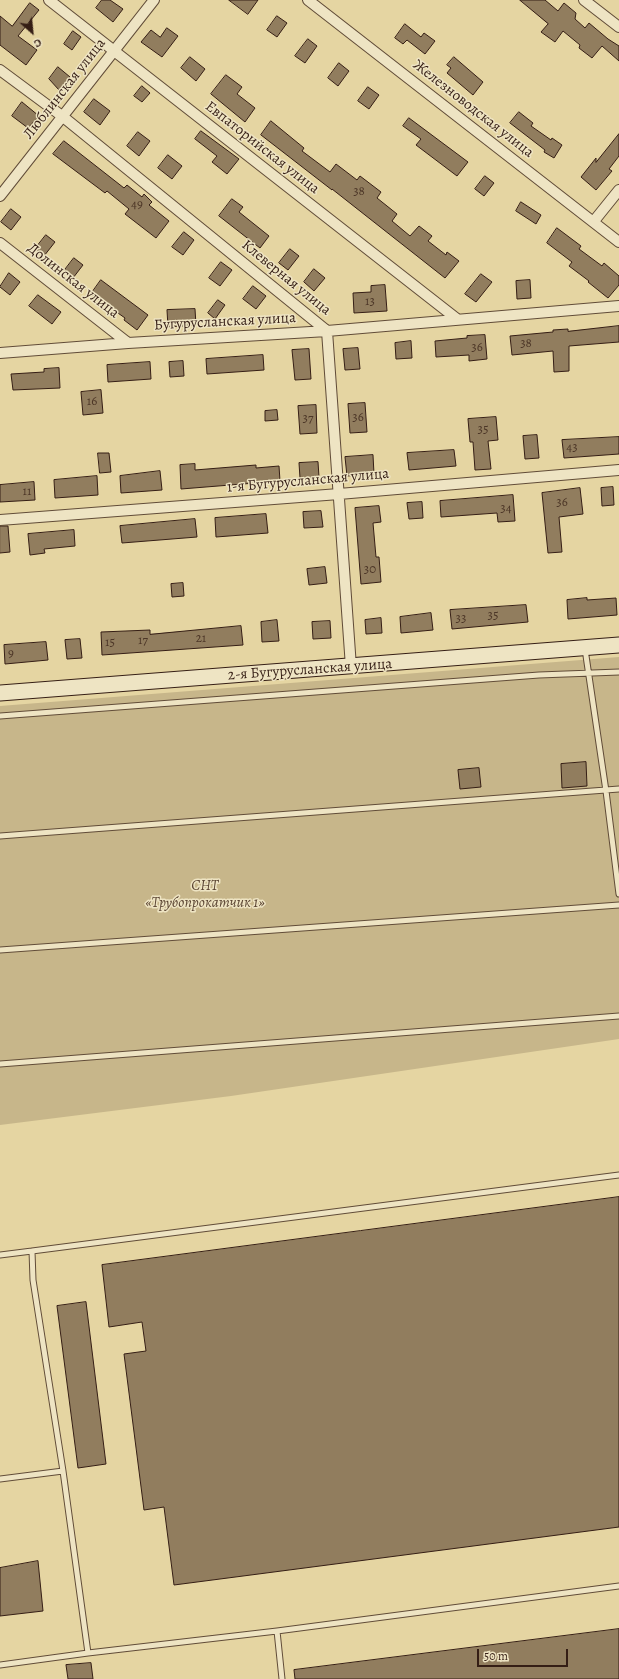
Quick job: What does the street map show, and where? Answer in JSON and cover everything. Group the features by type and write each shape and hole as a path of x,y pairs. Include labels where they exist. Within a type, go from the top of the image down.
{"street":[{"name":"Евпаторийская улица","path":"49,0 457,319"},
{"name":"Люблинская улица","path":"0,196 154,0"},
{"name":"Железноводская улица","path":"308,0 594,221 619,242"},
{"path":"584,0 619,27"},
{"name":"Клеверная улица","path":"0,70 62,116 327,331 351,667"},
{"path":"594,221 619,190"},
{"name":"Долинская улица","path":"0,243 128,343"},
{"name":"Бугурусланская улица","path":"0,354 128,343 327,331 619,306"},
{"name":"1-я Бугурусланская улица","path":"0,520 339,494 619,470"},
{"name":"2-я Бугурусланская улица","path":"0,693 351,667 619,645"}],"lane":[{"path":"584,648 606,790 619,894"},
{"path":"0,716 588,672 619,672"},
{"path":"0,836 619,789"},
{"path":"0,950 619,905"},
{"path":"0,1064 619,1016"},
{"path":"0,1255 619,1175"},
{"path":"32,1250 34,1280 63,1471 88,1653"},
{"path":"0,1479 63,1471"},
{"path":"0,1665 619,1586"},
{"path":"277,1630 282,1679"}],"green space":[{"name":"СНТ «Трубопрокатчик 1»","path":"619,657 619,1039 231,1096 0,1125 0,706"}],"building":[{"path":"102,0 110,0 123,9 113,22 96,8"},
{"path":"229,0 258,0 248,14"},
{"path":"520,0 545,0 558,11 564,3 576,13 575,19 585,28 589,23 619,46 619,61 602,46 592,58 579,48 580,45 563,31 555,42 541,32 548,24"},
{"path":"30,3 39,10 18,36 37,50 26,65 0,45 0,16 12,26"},
{"path":"277,16 287,23 277,37 267,30"},
{"path":"405,24 421,37 424,33 435,41 425,54 407,40 403,44 395,38"},
{"path":"167,28 178,36 162,57 141,42 151,30 160,37"},
{"path":"73,31 81,37 72,50 64,44"},
{"path":"308,39 317,46 305,63 295,56"},
{"path":"190,57 205,69 196,81 181,68"},
{"path":"454,57 483,82 473,95 447,73 451,68 447,65"},
{"path":"339,63 349,71 338,86 328,78"},
{"path":"58,67 70,77 59,90 49,79"},
{"path":"226,75 242,87 237,94 255,108 245,122 211,94"},
{"path":"142,86 150,93 142,102 134,96"},
{"path":"368,87 379,95 369,109 358,101"},
{"path":"94,99 110,111 100,125 84,112"},
{"path":"22,102 39,116 28,128 12,116"},
{"path":"519,112 533,123 531,126 551,140 552,138 562,145 554,158 544,152 545,150 510,123"},
{"path":"409,118 468,162 457,176 416,145 421,139 403,126"},
{"path":"271,121 304,148 302,151 330,172 336,164 357,180 360,176 381,192 377,198 397,214 392,221 410,236 419,226 432,236 428,241 446,255 447,252 459,261 445,278 261,135"},
{"path":"201,131 239,159 227,174 212,162 217,156 195,139"},
{"path":"138,132 150,141 139,156 127,146"},
{"path":"619,134 619,156 609,169 612,171 596,190 581,177 596,158 596,162"},
{"path":"64,141 124,188 127,185 142,197 144,194 152,202 149,205 169,221 156,238 125,214 129,209 107,191 105,193 53,154"},
{"path":"168,155 182,166 172,179 158,168"},
{"path":"485,176 494,183 484,196 475,189"},
{"path":"232,199 243,207 239,212 269,236 260,248 219,216"},
{"path":"521,202 541,215 536,224 516,211"},
{"path":"11,209 21,217 11,230 1,222"},
{"path":"557,228 581,246 579,249 602,266 604,263 619,276 619,285 608,298 569,266 572,262 547,243"},
{"path":"184,232 194,240 183,255 172,247"},
{"path":"46,235 55,242 44,256 35,249"},
{"path":"290,249 299,256 288,270 279,263"},
{"path":"74,258 83,265 73,278 64,271"},
{"path":"221,262 232,270 220,286 209,278"},
{"path":"314,269 325,278 314,291 304,282"},
{"path":"9,273 20,282 10,295 0,287"},
{"path":"481,274 492,282 476,302 465,294"},
{"path":"101,280 148,315 137,330 124,320 125,318 91,294"},
{"path":"530,280 531,298 517,299 516,281"},
{"path":"385,285 387,311 354,313 353,293 371,292 371,286"},
{"path":"253,286 266,296 256,309 243,299"},
{"path":"38,295 61,312 52,324 29,306"},
{"path":"218,300 225,305 215,319 208,313"},
{"path":"195,309 196,325 168,327 167,310"},
{"path":"619,326 619,342 569,346 569,371 554,372 553,351 512,355 510,336 553,332 553,330 568,329 568,331"},
{"path":"485,335 487,359 469,361 469,355 436,357 435,341"},
{"path":"411,341 412,358 396,359 395,343"},
{"path":"358,348 360,369 345,370 343,349"},
{"path":"309,349 311,379 295,380 292,350"},
{"path":"263,355 264,370 207,374 206,359"},
{"path":"183,361 184,376 170,377 169,362"},
{"path":"150,362 151,379 108,382 107,365"},
{"path":"59,368 60,388 13,390 11,374 44,372 44,369"},
{"path":"101,390 103,413 83,415 81,392"},
{"path":"365,403 367,432 350,433 348,404"},
{"path":"316,405 317,433 300,434 298,406"},
{"path":"277,410 278,420 265,421 265,411"},
{"path":"496,417 498,440 488,441 491,469 475,470 473,442 470,442 468,419"},
{"path":"537,435 539,458 525,459 523,436"},
{"path":"619,437 619,454 564,458 562,440"},
{"path":"454,450 456,466 409,470 407,453"},
{"path":"98,453 109,453 111,472 100,473"},
{"path":"373,455 374,474 347,476 345,457"},
{"path":"318,462 319,477 300,478 299,463"},
{"path":"195,464 195,470 256,465 256,468 279,466 280,481 181,489 180,465"},
{"path":"160,471 162,490 121,493 120,476"},
{"path":"97,476 98,495 55,498 54,480"},
{"path":"34,482 35,500 0,502 0,485"},
{"path":"613,487 614,505 602,506 601,488"},
{"path":"580,488 583,514 559,517 562,552 548,553 542,493"},
{"path":"513,495 515,521 498,522 497,513 441,517 440,501"},
{"path":"422,502 423,518 409,519 407,503"},
{"path":"379,506 381,522 373,523 376,557 379,557 381,582 361,584 355,508"},
{"path":"321,511 323,527 304,528 303,512"},
{"path":"266,514 268,533 216,537 215,518"},
{"path":"195,519 197,537 122,543 120,526"},
{"path":"0,526 8,526 10,552 0,553"},
{"path":"74,530 75,546 44,549 45,553 30,555 28,534"},
{"path":"325,567 327,583 309,585 307,569"},
{"path":"183,583 184,596 172,597 171,584"},
{"path":"587,598 587,600 616,598 617,615 568,619 567,600"},
{"path":"526,605 528,622 452,629 450,610"},
{"path":"431,613 433,630 401,633 400,617"},
{"path":"381,618 382,633 366,634 365,620"},
{"path":"277,620 279,641 262,642 261,622"},
{"path":"330,621 331,638 313,639 312,622"},
{"path":"241,626 243,645 102,655 101,632 150,630 150,634"},
{"path":"80,639 82,658 67,659 65,640"},
{"path":"46,642 48,660 5,664 4,645"},
{"path":"586,762 587,786 562,788 561,764"},
{"path":"479,768 481,787 460,789 458,770"},
{"path":"619,1197 619,1527 174,1585 164,1507 144,1510 124,1354 146,1351 142,1322 109,1327 102,1265"},
{"path":"86,1302 106,1464 78,1468 57,1306"},
{"path":"38,1561 43,1611 0,1616 0,1568"},
{"path":"619,1629 619,1679 295,1679 294,1670"},
{"path":"91,1663 93,1679 68,1679 66,1665"}]}
